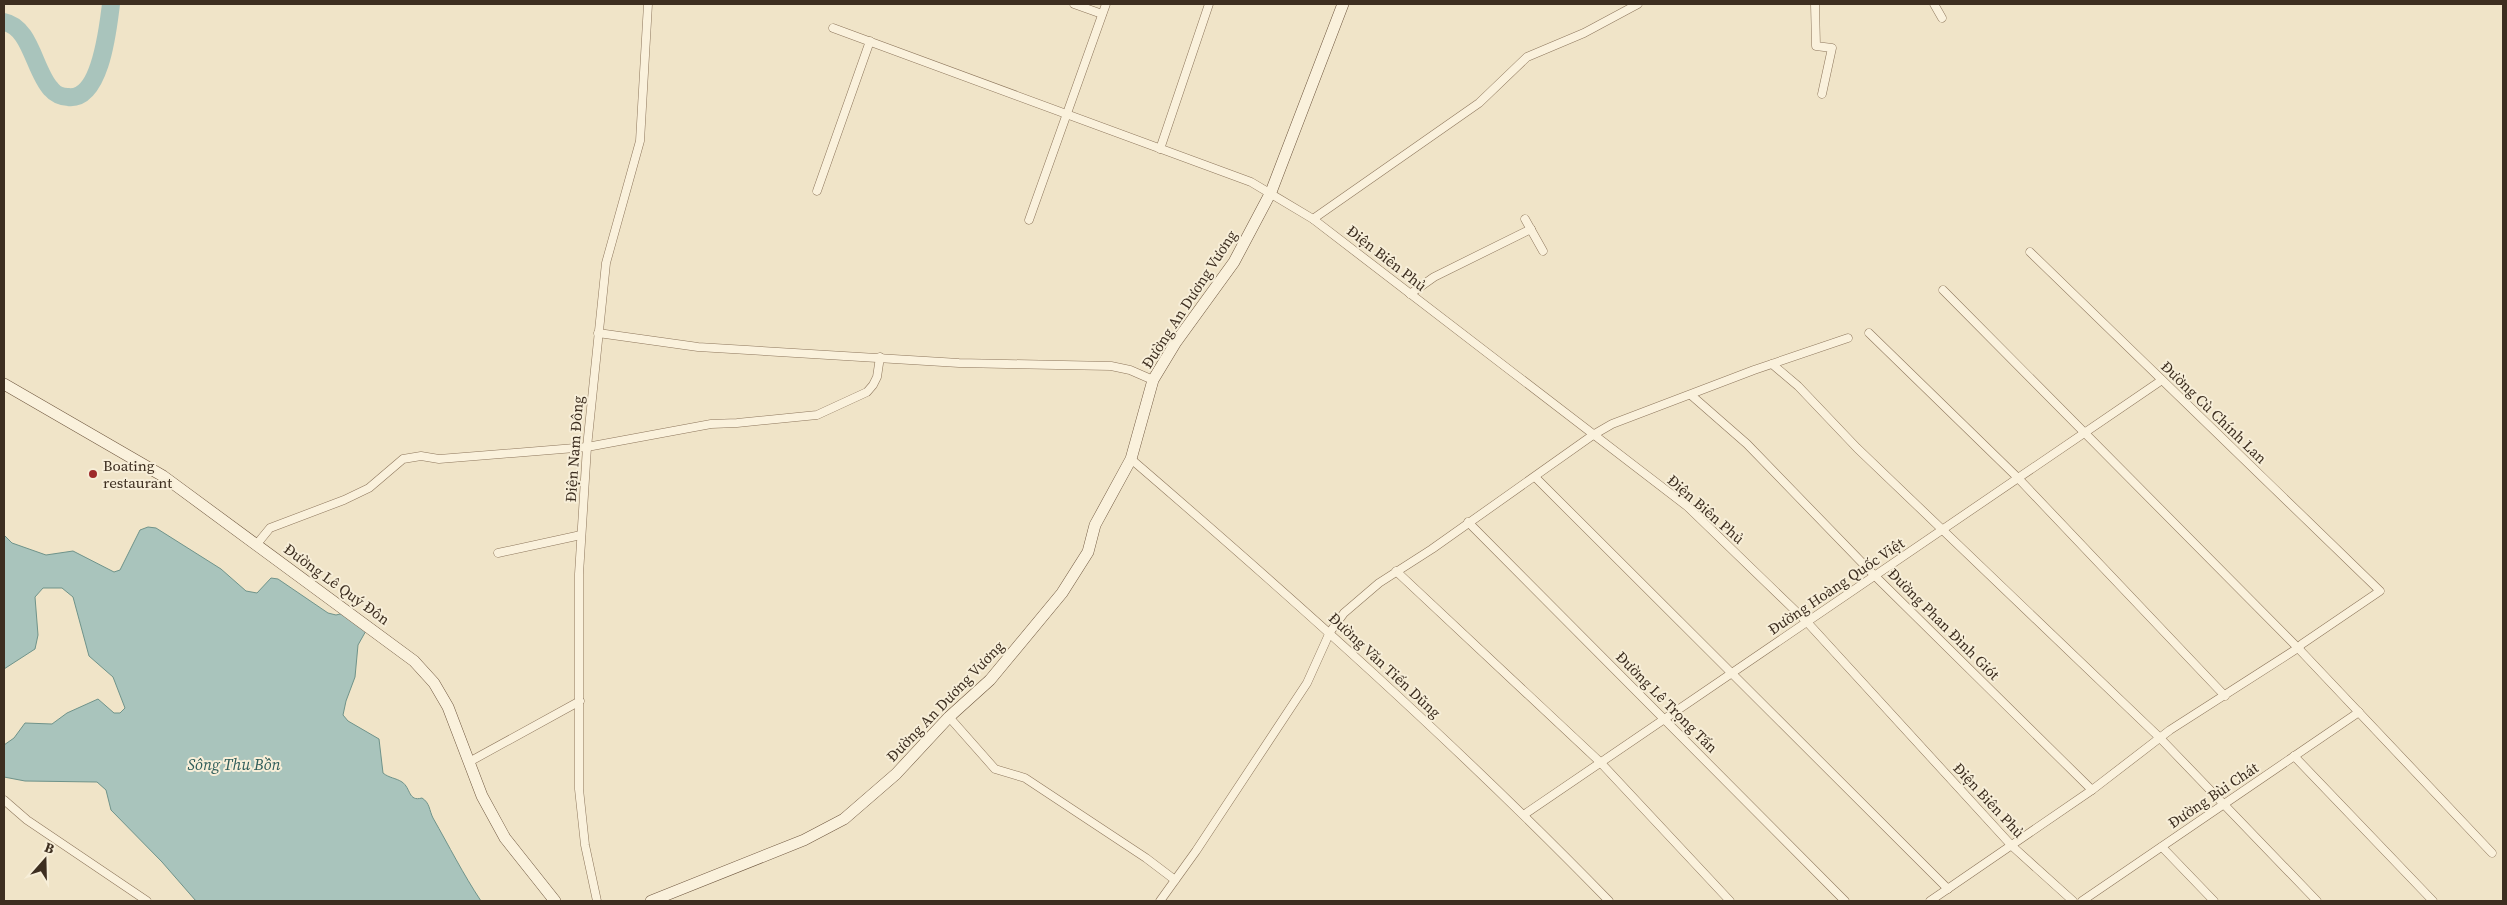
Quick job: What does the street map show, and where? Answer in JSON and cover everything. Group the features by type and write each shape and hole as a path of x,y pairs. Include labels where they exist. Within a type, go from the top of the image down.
{"main road":[{"name":"Đường An Dương Vương","path":"651,901 804,840 844,819 896,774 949,717 990,680 1062,593 1088,552 1095,525 1131,460 1154,380 1176,342 1234,262 1271,192 1343,4"},
{"name":"Đường Lê Quý Đôn","path":"4,384 163,476 414,661 434,683 448,707 482,796 505,838 555,901"}],"street":[{"name":"Điện Nam Đông","path":"597,901 585,845 578,789 580,701 579,574 581,535 587,447 606,263 640,141 648,4"},
{"path":"1074,4 1102,14"},
{"path":"1029,220 1106,4"},
{"path":"1160,149 1209,4"},
{"path":"1313,219 1479,103 1527,57 1584,33 1638,4"},
{"path":"1815,4 1816,46 1832,48 1822,94"},
{"path":"1934,4 1942,18"},
{"name":"Điện Biên Phủ","path":"833,28 1252,182 1313,219 1688,508 1807,622 2012,846 2073,901"},
{"path":"817,191 870,42"},
{"path":"1525,219 1543,251"},
{"path":"1410,294 1434,277 1531,229"},
{"name":"Đường Cù Chính Lan","path":"2030,252 2380,591 2298,648"},
{"path":"1943,290 2298,648 2492,853"},
{"path":"598,333 698,347 959,363 1111,366 1130,370 1154,380"},
{"path":"1869,333 2018,478 2225,696"},
{"path":"1160,901 1307,683 1330,632 1354,604 1396,572 1432,549 1593,435 1635,415 1848,338"},
{"path":"257,544 270,528 344,500 369,488 403,459 409,457 440,459 587,447 710,424 737,424 817,415 866,392 873,385 877,377 880,358"},
{"path":"1772,364 1804,391 1857,448 2160,738 2317,901"},
{"name":"Đường Hoàng Quốc Việt","path":"1524,814 2162,380"},
{"name":"Đường Phan Đình Giót","path":"1691,395 1746,444 1875,576 2092,790"},
{"name":"Đường Văn Tiến Dũng","path":"1131,460 1330,632 1524,814 1609,901"},
{"path":"1534,477 1948,889"},
{"name":"Đường Lê Trọng Tấn","path":"1468,522 1845,901"},
{"path":"498,553 581,535"},
{"path":"1396,572 1600,762 1730,901"},
{"path":"1930,901 2092,790 2170,730 2298,648"},
{"path":"469,762 580,701"},
{"name":"Đường Bùi Chát","path":"2082,901 2359,712"},
{"path":"949,717 999,772 1025,778 1146,858 1175,880"},
{"path":"2294,756 2433,901"},
{"path":"4,800 35,825 147,901"},
{"path":"2162,846 2214,901"}],"water":[{"name":"Sông Thu Bồn","path":"148,527 156,528 221,569 246,591 257,593 271,578 278,579 328,613 336,615 344,613 367,629 358,645 355,677 343,715 348,721 379,739 383,773 402,782 414,798 422,798 427,802 433,818 481,901 196,901 162,862 111,810 106,790 97,782 25,781 4,777 4,745 14,738 25,723 52,724 67,713 98,699 114,713 120,713 125,708 113,677 89,656 73,597 62,588 43,588 35,597 38,635 35,649 4,669 4,535 12,543 46,555 73,551 114,572 120,570 140,530"}],"waterway":[{"path":"4,22 20,32 40,72 51,89 59,95 68,97 79,95 88,87 95,75 105,45 111,4"}],"place":[{"name":"Boating restaurant","path":"93,474"}]}
